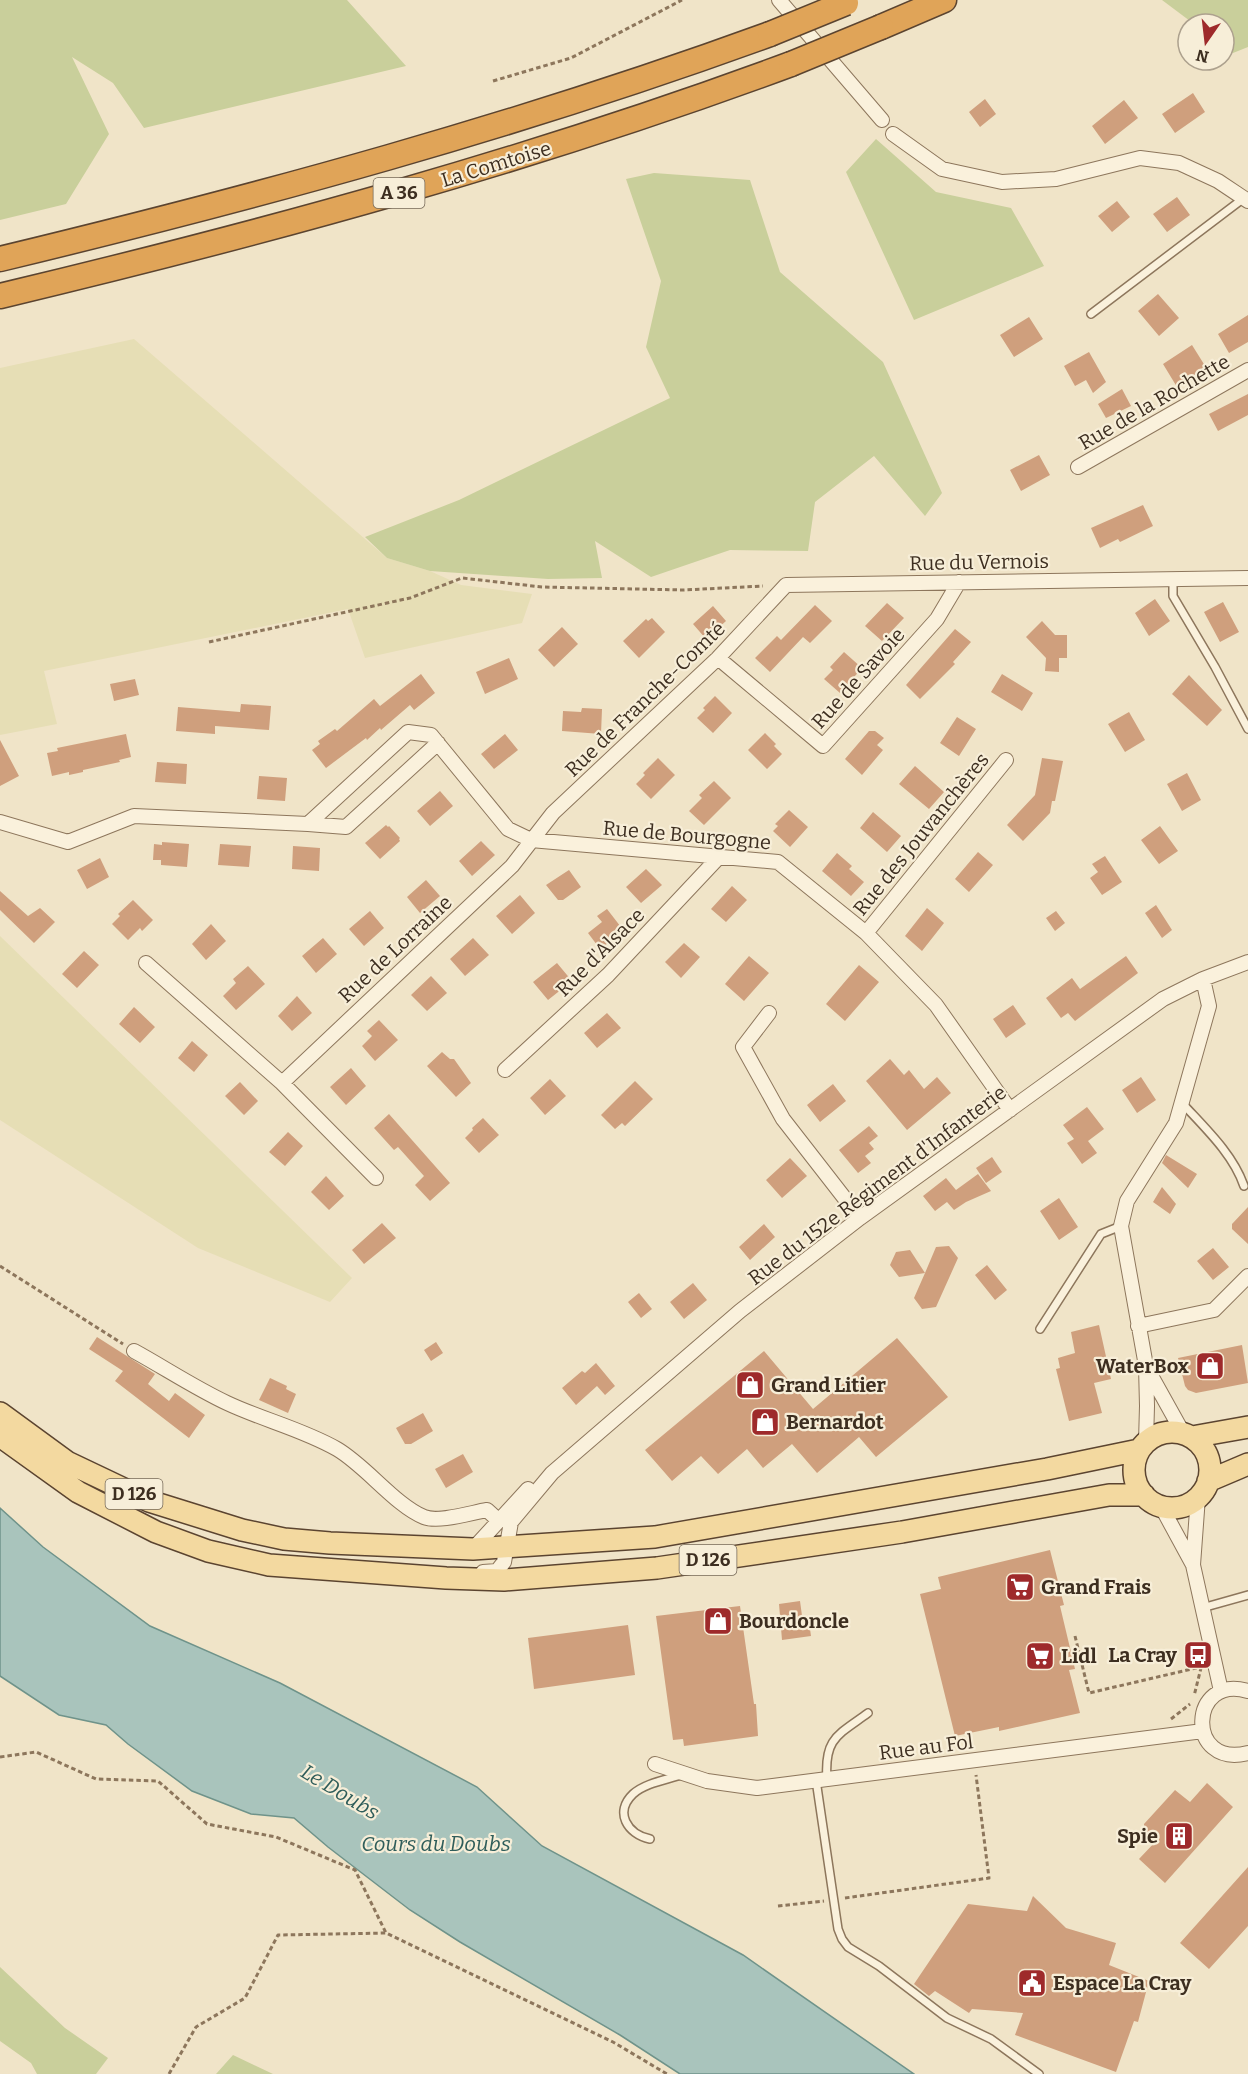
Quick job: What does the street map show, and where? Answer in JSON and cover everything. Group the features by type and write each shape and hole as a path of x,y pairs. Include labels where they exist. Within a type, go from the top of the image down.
{"highway":[{"name":"La Comtoise","path":"0,296 261,231 452,178 611,128 791,64 944,0"},
{"name":"La Comtoise","path":"0,259 174,217 369,164 605,92 770,34 850,2"}],"main road":[{"name":"D 126","path":"0,1413 67,1462 149,1501 242,1530 284,1539 318,1542 473,1549 655,1537 1047,1469 1143,1446"},
{"path":"1248,1427 1187,1435 1163,1433 1143,1446 1135,1459 1135,1478 1152,1501 1180,1507 1203,1489 1248,1464"},
{"path":"1187,1435 1205,1452 1209,1461 1203,1489"},
{"name":"D 126","path":"0,1436 78,1492 156,1532 177,1540 208,1551 269,1565 378,1574 504,1580 657,1568 902,1532 1109,1496 1152,1501"}],"street":[{"path":"779,0 882,120"},
{"path":"893,134 942,169 1002,182 1056,179 1140,158 1179,163 1218,181 1246,200"},
{"name":"Rue de la Rochette","path":"1078,467 1248,370"},
{"name":"Rue du Vernois","path":"786,585 1248,578"},
{"name":"Rue de Savoie","path":"718,658 823,746 937,619 959,582"},
{"name":"Rue de Franche-Comté","path":"531,840 553,813 718,658 786,585"},
{"name":"Rue de Bourgogne","path":"308,824 408,732 430,735 508,829 531,840 778,862 866,933 936,1005 1010,1110"},
{"path":"0,822 68,842 134,816 346,827 438,743"},
{"name":"Rue des Jouvanchères","path":"866,933 1006,760"},
{"name":"Rue de Lorraine","path":"282,1083 512,866 531,840"},
{"name":"Rue d'Alsace","path":"505,1070 608,975 718,858"},
{"name":"Rue du 152e Régiment d'Infanterie","path":"473,1549 528,1489 552,1473 740,1311 860,1218 1163,999 1203,979 1248,962"},
{"path":"146,963 282,1083 376,1178"},
{"path":"1143,1446 1147,1406 1146,1366 1121,1226 1127,1201 1176,1122 1209,1006 1203,979"},
{"path":"769,1013 743,1047 783,1119 860,1218"},
{"path":"1138,1326 1214,1310 1248,1276"},
{"path":"134,1351 227,1403 304,1432 338,1450 410,1509 425,1517 436,1520 487,1510 498,1520"},
{"path":"1146,1366 1164,1403 1187,1435"},
{"name":"Rue du 152e Régiment d'Infanterie","path":"378,1574 496,1571 504,1562 511,1522 552,1473"},
{"path":"1203,1489 1193,1565 1221,1691"},
{"path":"1152,1501 1193,1565"},
{"path":"1248,1691 1231,1689 1221,1691 1207,1704 1203,1712 1203,1731 1215,1749 1225,1754 1248,1753"},
{"name":"Rue au Fol","path":"655,1764 707,1781 757,1788 1203,1731"}],"lane":[{"path":"1091,314 1246,200"},
{"path":"1173,579 1173,596 1248,729"},
{"path":"1182,1103 1238,1170 1244,1186"},
{"path":"1040,1329 1101,1234 1121,1226"},
{"path":"1202,1608 1248,1595"},
{"path":"868,1713 837,1737 828,1750 822,1780 834,1900 838,1929 842,1939 848,1947 879,1966 947,2018 991,2039 1039,2074"},
{"path":"650,1839 640,1836 628,1827 625,1820 628,1801 646,1786 684,1774"}],"path":[{"path":"493,81 571,58 682,0"},
{"path":"209,642 410,598 462,578 554,587 683,590 786,585"},
{"path":"0,1266 134,1351"},
{"path":"1075,1636 1089,1693 1196,1668"},
{"path":"0,1757 36,1752 96,1779 158,1781 207,1824 276,1837 355,1870 386,1933"},
{"path":"778,1906 989,1878 974,1761"},
{"path":"169,2074 196,2027 245,1998 278,1935 386,1933 613,2042 667,2074"}],"shaded area":[{"path":"134,339 387,558 430,571 461,585 532,594 522,623 365,658 348,609 44,671 57,724 0,735 0,368"},
{"path":"0,936 352,1278 330,1302 198,1248 0,1120"}],"green space":[{"path":"0,0 347,0 406,66 144,128 113,83 72,57 109,134 66,204 0,220"},
{"path":"1162,0 1248,0 1248,47 1236,52 1236,12 1178,12"},
{"path":"876,139 936,192 1011,208 1044,266 914,320 846,172"},
{"path":"654,173 750,180 780,272 883,362 942,493 925,516 874,456 815,502 808,551 730,550 651,577 595,541 602,578 548,579 430,571 387,558 365,537 459,500 670,398 646,347 661,281 626,179"},
{"path":"0,1967 65,2028 108,2058 96,2074 37,2074 31,2063 0,2041"},
{"path":"233,2055 273,2074 216,2074"}],"water":[{"name":"Cours du Doubs","path":"0,1508 43,1547 150,1626 280,1683 477,1787 542,1846 743,1955 914,2074 680,2074 620,2035 460,1942 410,1910 294,1818 251,1814 192,1791 106,1725 59,1715 0,1676"}],"building":[{"path":"1193,93 1205,112 1175,133 1162,114"},
{"path":"985,99 996,114 980,127 969,112"},
{"path":"1124,100 1138,118 1105,144 1092,126"},
{"path":"1177,197 1190,215 1167,232 1153,214"},
{"path":"1117,201 1130,217 1112,232 1098,216"},
{"path":"1158,294 1179,318 1159,336 1138,311"},
{"path":"1248,315 1248,342 1229,353 1218,334"},
{"path":"1029,317 1043,339 1014,357 1000,335"},
{"path":"1192,345 1207,369 1177,387 1163,364"},
{"path":"1089,352 1106,382 1093,393 1086,380 1075,386 1064,366"},
{"path":"1122,389 1131,406 1106,418 1098,404"},
{"path":"1248,394 1248,415 1218,431 1209,414"},
{"path":"1039,455 1050,475 1021,491 1010,470"},
{"path":"1143,505 1153,526 1120,542 1118,539 1100,548 1091,528"},
{"path":"1155,599 1170,621 1149,636 1135,613"},
{"path":"1223,602 1239,632 1220,642 1204,612"},
{"path":"887,603 904,618 882,641 865,626"},
{"path":"815,605 832,621 810,643 803,637 770,672 755,658 777,636 781,640"},
{"path":"713,606 726,621 706,639 693,624"},
{"path":"652,618 665,632 639,658 623,641 646,619 648,621"},
{"path":"1042,621 1055,635 1067,635 1067,658 1059,658 1059,672 1045,671 1046,658 1026,637"},
{"path":"562,627 578,644 554,667 538,650"},
{"path":"955,629 971,642 953,662 955,664 920,699 906,685"},
{"path":"844,652 862,668 840,693 824,679 833,670 830,667"},
{"path":"509,658 518,679 485,694 476,672"},
{"path":"421,674 435,693 414,710 410,705 381,730 380,728 367,740 366,738 326,768 312,750 320,744 318,741 335,729 337,731 374,699 380,706"},
{"path":"1002,674 1033,693 1022,711 991,692"},
{"path":"1189,675 1222,710 1207,726 1172,694"},
{"path":"135,679 139,695 114,701 110,684"},
{"path":"715,696 732,713 713,733 697,718"},
{"path":"241,704 271,706 269,730 215,726 215,734 176,731 178,707 240,712"},
{"path":"582,708 602,709 601,734 562,731 563,711 581,712"},
{"path":"1129,712 1145,740 1125,752 1108,724"},
{"path":"957,717 976,729 959,756 940,743"},
{"path":"869,731 875,731 884,738 877,745 883,750 862,775 845,759"},
{"path":"765,733 782,754 767,769 748,750"},
{"path":"126,734 131,757 119,760 120,762 83,770 83,772 52,776 47,753 58,751 57,748"},
{"path":"505,734 518,750 494,769 481,754"},
{"path":"0,740 19,776 0,786"},
{"path":"658,758 675,775 651,799 636,784"},
{"path":"1042,758 1063,761 1055,801 1052,801 1050,813 1023,841 1007,825 1035,795"},
{"path":"157,762 187,764 186,784 155,782"},
{"path":"915,766 944,792 929,809 899,784"},
{"path":"1187,773 1201,800 1182,811 1167,784"},
{"path":"259,776 287,778 285,801 257,799"},
{"path":"714,781 731,798 704,825 689,811 702,798 699,795"},
{"path":"440,791 453,806 430,826 417,811"},
{"path":"789,810 808,827 790,847 773,831 778,826 775,824"},
{"path":"873,812 901,836 887,852 860,828"},
{"path":"386,825 400,838 400,841 380,859 365,843"},
{"path":"1160,826 1178,851 1159,864 1141,840"},
{"path":"481,841 495,855 472,876 459,861"},
{"path":"162,842 189,844 187,867 161,865 161,860 153,860 154,844 162,845"},
{"path":"220,844 251,846 249,867 218,865"},
{"path":"293,846 320,848 319,871 292,869"},
{"path":"978,852 993,865 969,892 955,879"},
{"path":"837,853 852,866 849,869 864,882 851,896 822,871"},
{"path":"1105,856 1122,882 1102,895 1090,878 1098,872 1092,864"},
{"path":"100,858 109,877 87,889 77,870"},
{"path":"646,869 662,885 641,903 626,887"},
{"path":"569,870 581,887 563,900 558,900 546,885"},
{"path":"426,880 440,896 420,913 407,897"},
{"path":"732,886 747,900 726,922 711,909"},
{"path":"0,891 28,916 40,908 55,922 34,943 0,910"},
{"path":"520,895 535,913 512,934 496,916"},
{"path":"133,900 153,920 142,931 140,928 128,940 112,924 120,916 118,914"},
{"path":"1156,905 1172,930 1162,938 1145,913"},
{"path":"927,908 944,923 922,951 905,936"},
{"path":"607,909 624,931 600,949 588,933 602,922 597,916"},
{"path":"370,911 384,928 364,946 349,929"},
{"path":"1056,911 1065,923 1055,931 1046,918"},
{"path":"211,924 226,941 206,960 192,944"},
{"path":"323,938 337,954 316,973 302,956"},
{"path":"473,938 489,955 465,976 450,959"},
{"path":"684,943 700,957 681,978 665,962"},
{"path":"84,951 99,965 77,988 62,974"},
{"path":"749,956 769,973 744,1001 725,984"},
{"path":"1126,956 1138,973 1075,1021 1068,1013 1061,1018 1046,998 1072,978 1080,989"},
{"path":"557,963 572,981 548,1000 533,982"},
{"path":"859,965 879,982 845,1021 826,1004"},
{"path":"248,966 265,984 236,1010 223,996 236,983 233,979"},
{"path":"431,976 447,993 427,1011 411,995"},
{"path":"297,996 312,1013 292,1031 278,1016"},
{"path":"1013,1005 1026,1024 1006,1038 993,1019"},
{"path":"134,1007 155,1027 140,1043 119,1024"},
{"path":"607,1013 621,1028 597,1048 584,1033"},
{"path":"379,1020 398,1040 375,1061 362,1046 372,1036 367,1031"},
{"path":"192,1041 208,1055 194,1072 178,1058"},
{"path":"442,1052 450,1059 454,1059 471,1083 456,1097 427,1066"},
{"path":"890,1059 904,1075 909,1070 924,1089 937,1077 951,1093 907,1130 866,1081"},
{"path":"351,1068 366,1086 346,1105 330,1087"},
{"path":"1141,1077 1156,1100 1137,1113 1122,1090"},
{"path":"550,1079 566,1096 545,1115 530,1098"},
{"path":"635,1081 653,1099 625,1126 622,1123 615,1129 601,1115"},
{"path":"240,1082 258,1101 244,1115 225,1096"},
{"path":"833,1084 846,1101 820,1122 807,1105"},
{"path":"1087,1107 1104,1129 1088,1141 1097,1153 1082,1164 1067,1143 1074,1139 1063,1125"},
{"path":"389,1114 450,1183 430,1201 415,1185 424,1176 398,1147 394,1150 374,1128"},
{"path":"483,1118 499,1135 479,1153 465,1138"},
{"path":"869,1126 878,1136 869,1143 874,1149 865,1156 871,1163 858,1173 839,1150"},
{"path":"288,1132 303,1146 285,1166 269,1152"},
{"path":"1166,1155 1197,1174 1188,1188 1162,1163"},
{"path":"992,1157 1002,1172 986,1183 976,1168"},
{"path":"790,1158 807,1176 782,1198 766,1180"},
{"path":"978,1174 991,1191 954,1210 947,1202 935,1211 923,1196 946,1178 956,1190"},
{"path":"326,1176 344,1196 329,1210 311,1192"},
{"path":"1162,1187 1176,1204 1170,1214 1153,1202"},
{"path":"1059,1198 1078,1227 1059,1240 1040,1211"},
{"path":"1248,1207 1248,1244 1232,1229 1232,1224"},
{"path":"382,1223 396,1238 364,1264 352,1250"},
{"path":"764,1224 775,1237 750,1260 739,1247"},
{"path":"949,1246 958,1258 936,1307 922,1309 914,1298 936,1247"},
{"path":"1213,1248 1229,1267 1213,1280 1197,1261"},
{"path":"910,1250 925,1273 899,1277 890,1265 896,1252"},
{"path":"987,1265 1007,1290 995,1300 975,1275"},
{"path":"693,1283 707,1300 684,1319 670,1302"},
{"path":"639,1293 652,1309 641,1318 628,1302"},
{"path":"1099,1325 1111,1379 1094,1383 1102,1413 1069,1421 1056,1369 1060,1368 1058,1358 1075,1353 1071,1332"},
{"path":"97,1337 155,1374 148,1384 169,1401 175,1393 205,1415 189,1438 115,1381 123,1371 89,1349"},
{"path":"897,1338 948,1397 876,1457 859,1437 817,1473 792,1444 763,1468 747,1449 718,1474 701,1456 672,1481 645,1450 764,1351 813,1409"},
{"path":"436,1342 443,1353 431,1361 424,1350"},
{"path":"1242,1345 1248,1383 1196,1393 1188,1390 1178,1358"},
{"path":"596,1363 615,1386 605,1395 597,1386 576,1405 562,1388 582,1371 585,1373"},
{"path":"270,1378 287,1386 286,1389 296,1394 288,1413 259,1400"},
{"path":"423,1413 433,1431 411,1444 405,1444 396,1428"},
{"path":"463,1454 473,1472 446,1488 435,1469"},
{"path":"1050,1550 1064,1605 1060,1606 1075,1669 1069,1670 1080,1713 999,1731 999,1727 955,1736 920,1594 941,1589 938,1577"},
{"path":"800,1601 803,1623 809,1622 811,1636 782,1640 779,1604"},
{"path":"740,1606 754,1704 756,1704 758,1736 684,1746 683,1739 673,1740 656,1616"},
{"path":"628,1625 635,1675 534,1689 528,1638"},
{"name":"Spie","path":"1207,1783 1233,1807 1165,1883 1139,1859 1156,1841 1144,1830 1144,1824 1175,1790 1190,1802"},
{"path":"1248,1867 1248,1926 1209,1969 1180,1943"},
{"name":"Espace La Cray","path":"1033,1896 1066,1928 1116,1943 1109,1965 1149,1981 1138,2022 1134,2021 1116,2072 1015,2035 1023,2013 972,2009 969,2013 935,1991 929,1996 914,1984 968,1904 1027,1911"}],"place":[{"name":"WaterBox","path":"1210,1366"},
{"name":"Grand Litier","path":"750,1385"},
{"name":"Bernardot","path":"765,1422"},
{"name":"Grand Frais","path":"1020,1587"},
{"name":"Bourdoncle","path":"718,1621"},
{"name":"La Cray","path":"1198,1655"},
{"name":"Lidl","path":"1040,1656"},
{"name":"Spie","path":"1179,1836"},
{"name":"Espace La Cray","path":"1032,1983"}],"water label":[{"name":"Le Doubs","path":"340,1792"}]}
